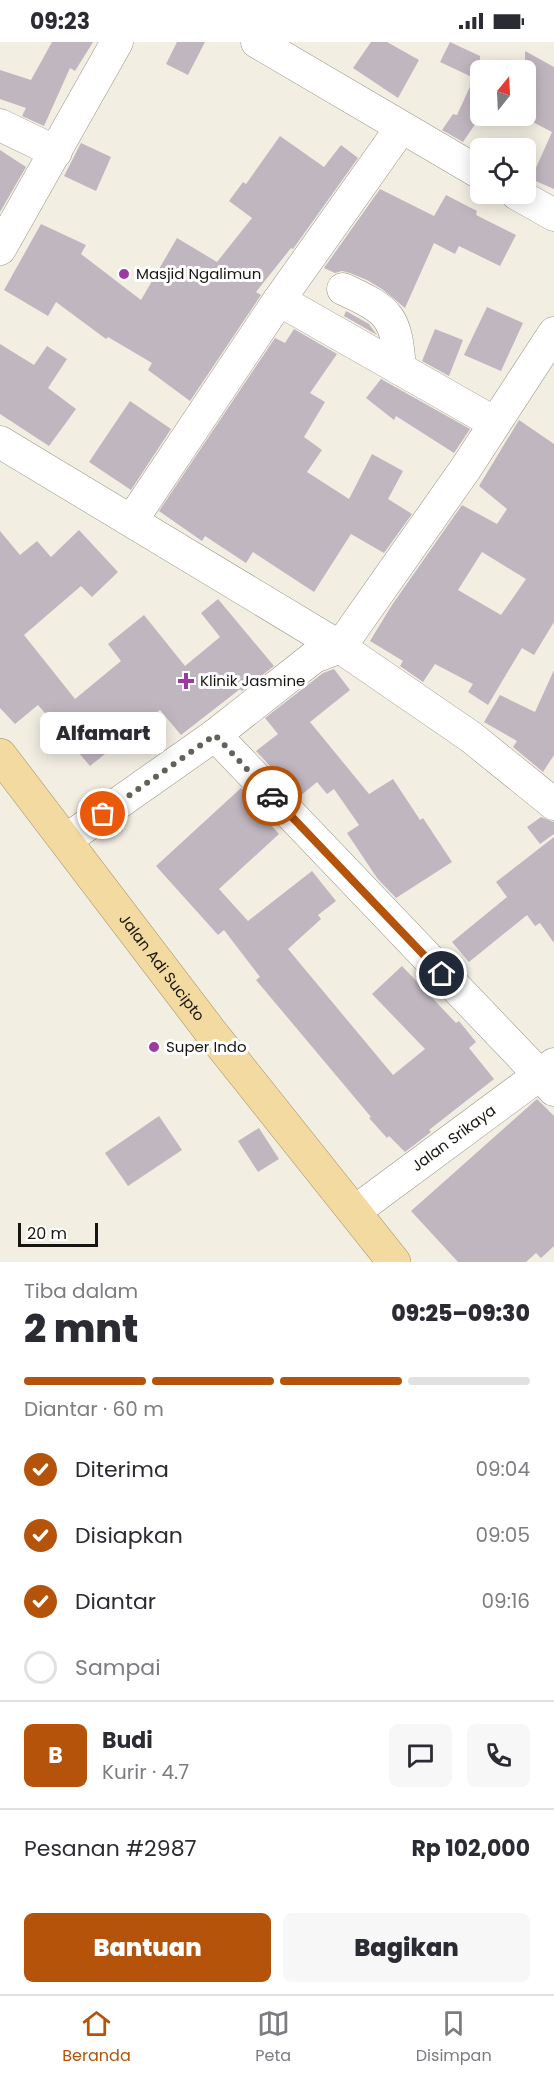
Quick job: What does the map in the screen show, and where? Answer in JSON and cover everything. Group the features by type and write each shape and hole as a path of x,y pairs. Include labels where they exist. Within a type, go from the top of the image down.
{"highway":[{"name":"Jalan Adi Sucipto","path":"0,755 210,1031 394,1262"}],"street":[{"path":"0,249 117,42"},
{"path":"257,42 470,167"},
{"path":"0,125 56,152"},
{"path":"132,520 279,300 401,128"},
{"path":"535,204 554,215"},
{"path":"343,289 373,304 389,319 397,336 400,369"},
{"path":"279,300 495,423"},
{"path":"66,840 215,735 314,657 340,646 495,423 554,333"},
{"path":"0,442 340,646 471,737 554,804"},
{"path":"215,735 549,1077"},
{"name":"Jalan Srikaya","path":"354,1212 549,1077"}],"building":[{"path":"52,42 93,42 75,71 70,68 44,126 22,116 26,108 0,99 0,70 31,80"},
{"path":"177,42 205,42 188,75 166,64"},
{"path":"371,42 387,42 419,60 398,98 353,68"},
{"path":"450,42 480,56 480,60 470,60 470,76 440,62"},
{"path":"525,51 554,67 554,189 536,181 536,168 552,132 536,124 536,60 525,60"},
{"path":"470,87 470,126 474,126 463,142 442,130 453,114 457,115"},
{"path":"280,136 324,167 341,145 358,158 293,249 291,248 256,292 261,295 190,401 148,370 152,363 108,337 106,339 56,302 48,316 4,290 41,224 86,245 81,254 141,300 177,238 217,262 252,218 229,201 243,182 246,184"},
{"path":"81,143 111,157 96,191 64,176"},
{"path":"0,150 26,167 0,212"},
{"path":"380,189 434,216 446,195 477,211 476,215 516,235 500,266 459,246 455,254 434,243 405,308 367,280 350,273 342,271 335,273 324,268"},
{"path":"487,307 523,323 501,371 464,355"},
{"path":"346,311 369,324 377,335 344,316"},
{"path":"294,329 337,354 310,393 325,402 304,437 322,450 307,472 349,499 372,454 403,471 388,499 412,514 384,553 351,534 314,592 253,552 246,563 205,536 202,541 159,511 275,338 285,343"},
{"path":"435,329 463,340 449,376 422,361"},
{"path":"0,344 34,365 47,346 67,359 48,388 76,409 49,446 0,414"},
{"path":"381,379 470,429 454,453 396,416 394,420 366,398"},
{"path":"130,401 171,429 131,490 89,462"},
{"path":"519,420 554,444 554,622 534,655 522,648 488,705 468,692 473,684 435,664 423,682 400,666 403,661 370,641 392,605 462,505 497,524 507,509 479,486","holes":["482,552 526,579 501,615 458,590"]},
{"path":"79,530 118,572 92,597 81,586 24,635 75,699 121,661 108,644 144,615 185,666 220,637 201,613 218,599 274,666 181,735 160,710 90,766 38,705 15,724 0,708 0,531 20,555 37,541 51,557"},
{"path":"334,669 350,690 310,722 369,794 393,779 420,820 423,818 452,862 396,898 377,878 347,833 359,825 334,789 327,794 317,782 299,797 256,751 278,734 265,718 323,673"},
{"path":"554,670 554,755 543,772 513,747 517,741 484,722 500,695 535,712"},
{"path":"241,788 271,819 268,822 279,834 219,889 248,921 312,871 336,901 318,915 321,919 288,949 393,1075 425,1049 372,994 402,966 456,1023 459,1021 476,1042 469,1048 494,1079 405,1152 389,1136 387,1138 369,1118 371,1117 256,980 260,977 224,930 218,935 156,866"},
{"path":"541,817 554,822 554,834 540,844 527,827"},
{"path":"554,837 554,943 540,923 535,926 527,915 469,962 452,942 507,897 496,882"},
{"path":"537,1099 554,1116 554,1246 541,1258 536,1253 526,1262 458,1262 411,1211"},
{"path":"159,1116 182,1150 128,1186 105,1153"},
{"path":"259,1128 279,1159 258,1172 238,1141"}],"way so far":[{"path":"103,814 215,735 272,796"}],"place":[{"name":"Masjid Ngalimun","path":"124,274"},
{"name":"Klinik Jasmine","path":"186,681"},
{"name":"Alfamart","path":"103,814"},
{"name":"Super Indo","path":"154,1047"}],"route":[{"path":"272,796 442,974"}]}
